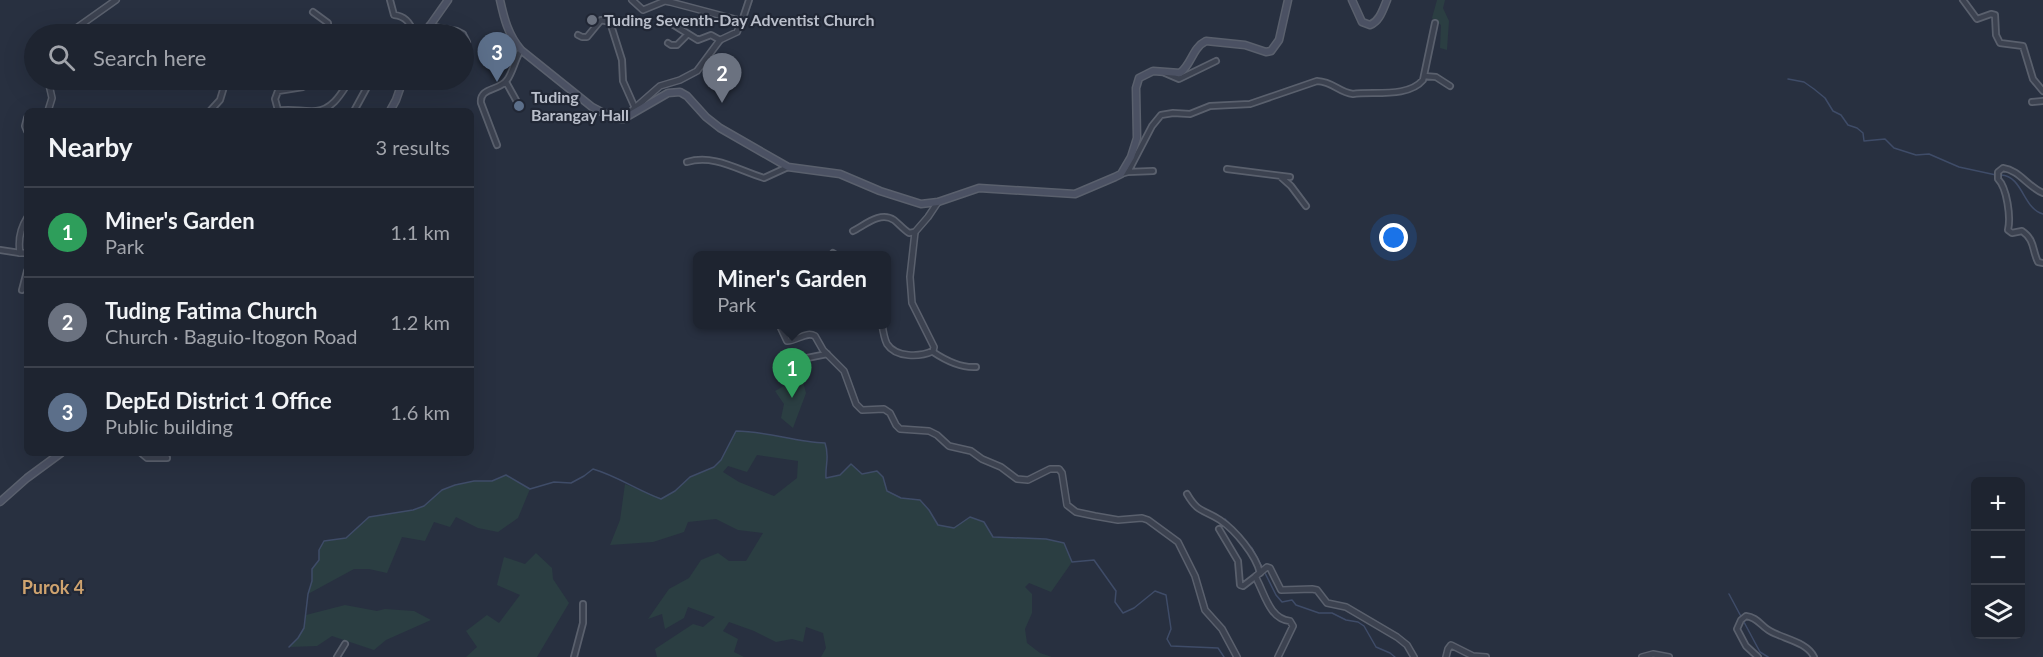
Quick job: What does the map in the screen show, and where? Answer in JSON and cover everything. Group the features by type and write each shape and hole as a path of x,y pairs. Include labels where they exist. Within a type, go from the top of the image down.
{"main road":[{"path":"430,24 448,0"},
{"path":"500,0 507,29 521,50 592,107 613,118 623,119 668,93 680,93 687,96 706,117 720,128 788,166 840,174 910,202 921,204 938,202 979,188 1075,194 1124,173 1137,138 1137,83 1139,78 1148,72 1175,73 1184,70 1193,52 1206,41 1245,45 1266,52 1271,51 1279,40 1288,0"},
{"path":"1352,0 1362,22 1370,25 1375,23 1387,0"},
{"path":"392,108 400,90"},
{"path":"0,502 56,456"}],"street":[{"path":"82,24 116,0"},
{"path":"390,0 394,15 404,17 410,24"},
{"path":"632,0 643,10 665,1 742,21"},
{"path":"623,119 660,86 680,80 697,71 720,40 737,32 750,0"},
{"path":"1963,0 1977,19 1991,14 1995,15 1996,35 2000,43 2023,46 2033,79 2043,91"},
{"path":"314,12 328,24"},
{"path":"578,34 587,37 603,19 610,22 622,60 624,86 635,108"},
{"path":"669,22 698,40 711,35 720,40"},
{"path":"1124,173 1152,126 1158,118 1167,114 1190,114 1210,106 1250,104 1317,81 1327,82 1353,94 1398,91 1417,86 1423,80 1435,22"},
{"path":"668,43 677,45 688,34"},
{"path":"497,145 480,97 483,93 506,82 521,50"},
{"path":"1163,71 1172,78 1179,79 1216,61"},
{"path":"1424,76 1436,77 1450,86"},
{"path":"506,82 516,100"},
{"path":"49,108 52,98 50,90"},
{"path":"213,108 220,100 223,90"},
{"path":"277,108 275,99 278,91 284,90"},
{"path":"324,108 337,99 343,90"},
{"path":"356,108 365,90"},
{"path":"2032,102 2043,101"},
{"path":"687,162 702,159 722,163 764,178 788,166"},
{"path":"2043,194 2010,170 2003,168 1998,172 1998,179 2004,185 2006,193 2007,214 2010,221 2008,230 2012,233 2022,231 2026,234 2032,240 2035,258 2038,262 2043,263"},
{"path":"1227,169 1290,177"},
{"path":"1124,173 1153,171"},
{"path":"1281,177 1306,206"},
{"path":"854,231 876,218 885,217 909,233 915,231 938,202"},
{"path":"0,250 24,253 20,238 24,227"},
{"path":"915,231 910,278 912,303 934,347 933,352"},
{"path":"22,290 24,282"},
{"path":"781,329 787,341 793,341 808,334 815,336 827,354 844,371 856,404 862,410 884,409 890,413 900,429 929,431 949,446 971,451 982,459 1001,467 1017,479 1028,480 1050,469 1059,469 1062,473 1067,505 1076,512 1118,520 1142,518 1154,523 1181,547 1195,576 1205,610 1222,629 1237,657"},
{"path":"883,329 885,340 893,350 905,355 933,352 948,361 968,368 976,367"},
{"path":"779,372 795,370 802,359 827,354"},
{"path":"145,456 167,458"},
{"path":"1187,494 1198,509 1222,521 1252,554 1270,608 1284,621 1290,621 1293,626 1278,657"},
{"path":"1219,529 1238,561 1240,585 1243,586 1267,567 1270,568 1281,590 1317,590 1327,603 1340,605 1358,613 1397,637 1407,645 1414,657"},
{"path":"574,657 583,623 583,604"},
{"path":"1758,657 1746,646 1738,633 1737,629 1741,620 1746,616 1753,617 1768,630 1806,648 1815,657"},
{"path":"337,657 345,644"},
{"path":"1446,657 1451,645 1473,656 1486,657"},
{"path":"1642,657 1653,654 1669,657"}],"green space":[{"path":"1437,0 1445,0 1443,8 1449,21 1447,50 1440,48 1441,25 1432,18"},
{"path":"800,370 806,393 793,428 781,418 784,404 775,391 789,383 789,372"},
{"path":"736,431 825,443 826,478 840,475 851,464 862,474 877,471 883,477 887,491 901,498 920,500 938,525 954,527 970,517 984,522 993,537 1046,539 1064,543 1072,562 1051,592 1029,583 1025,587 1032,594 1032,613 1025,629 1027,643 1040,653 1052,657 821,657 826,648 823,633 806,627 803,642 792,639 776,642 729,622 723,631 738,639 734,652 744,657 657,657 655,649 693,624 703,627 715,617 688,607 684,618 665,629 662,614 648,619 669,589 689,578 701,560 718,553 729,561 746,561 763,533 738,530 716,519 688,522 684,532 653,542 610,545 620,520 625,484 661,498 675,491 690,477 715,467","holes":["757,455 798,461 797,478 774,496 739,482 723,472 728,466 747,472"]},
{"path":"506,475 530,489 518,518 498,532 478,528 456,517 450,527 434,522 425,541 402,537 387,573 369,569 354,569 308,594 312,581 312,569 319,560 319,550 324,541 346,538 369,517 424,506 442,490 455,485 474,481 492,481"},
{"path":"536,553 552,568 553,579 569,603 537,657 466,657 477,647 466,631 487,615 499,623 520,595 497,585 504,557 525,564"},
{"path":"345,605 377,611 385,609 414,611 431,620 386,640 374,650 332,636 317,646 289,647 301,633 306,615"}],"waterway":[{"path":"1788,79 1804,82 1814,89 1825,98 1833,111 1841,115 1848,125 1863,133 1864,141 1885,139 1894,148 1916,155 1929,154 1959,167 1996,175"},
{"path":"2001,175 2014,181 2031,206 2043,214"},
{"path":"289,647 304,628 312,569 319,560 319,550 324,541 346,538 369,517 424,506 442,490 455,485 474,481 492,481 506,475 530,489 554,482 571,483 593,469 661,499 675,491 690,477 714,467 721,460 736,431 825,443 826,478 840,475 851,464 862,474 877,471 883,477 887,491 901,498 920,500 938,525 954,528 970,517 984,522 993,537 1046,539 1064,543 1072,562 1094,560 1116,591 1115,602 1123,613 1134,608 1155,591 1166,595 1171,629 1167,639 1171,646 1218,648 1224,657"},
{"path":"1225,519 1232,527"},
{"path":"1245,542 1252,548 1262,567"},
{"path":"1264,571 1282,602 1292,600 1296,605 1319,613 1332,613 1346,620 1358,622 1364,626 1376,647 1395,657"},
{"path":"1729,594 1760,652 1768,657"}],"place":[{"name":"Tuding Seventh-Day Adventist Church","path":"592,20"},
{"name":"DepEd District 1 Office","path":"497,82"},
{"name":"Tuding Fatima Church","path":"722,103"},
{"name":"Tuding Barangay Hall","path":"519,106"},
{"name":"Miner's Garden","path":"792,398"}],"district":[{"name":"Purok 4","path":"53,588"}]}
